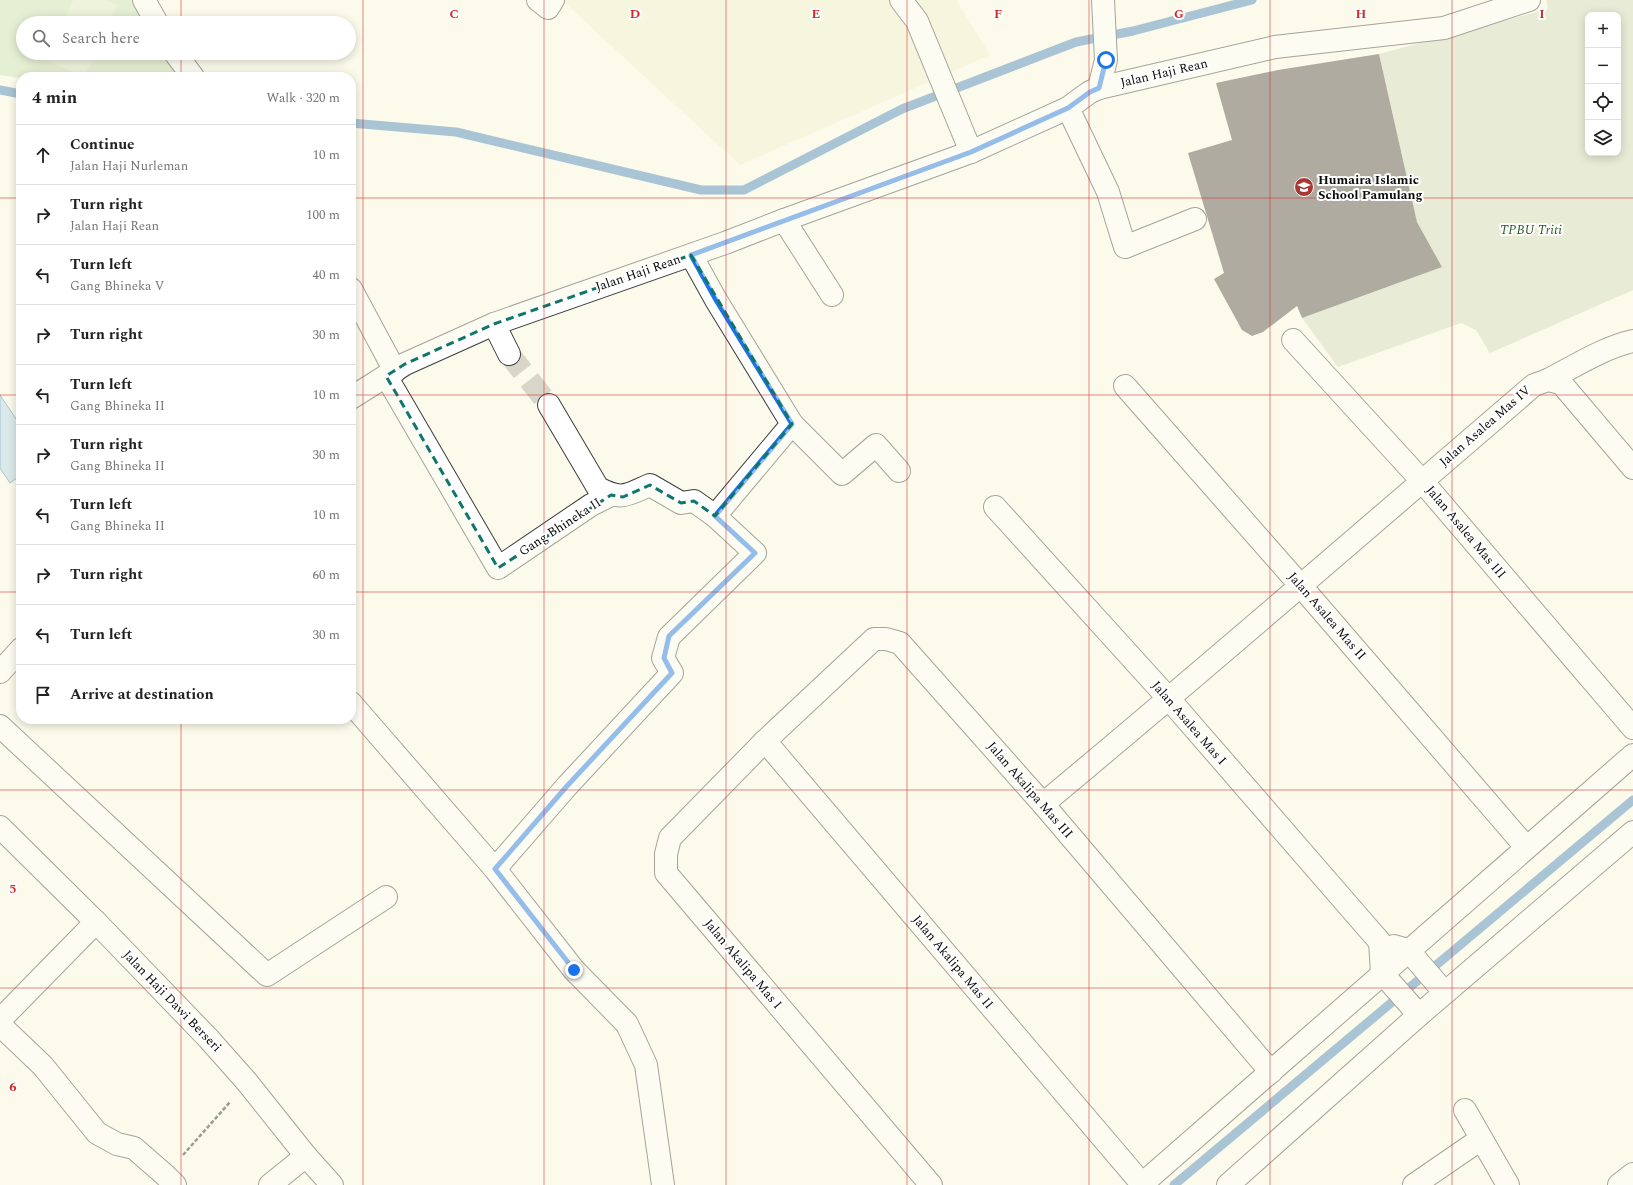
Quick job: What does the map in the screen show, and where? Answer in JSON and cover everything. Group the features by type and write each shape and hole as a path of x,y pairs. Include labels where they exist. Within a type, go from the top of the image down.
{"street":[{"path":"144,0 153,16"},
{"path":"538,0 548,8 553,0"},
{"path":"901,0 917,21 971,152"},
{"path":"1099,88 1106,60 1103,0"},
{"name":"Jalan Haji Rean","path":"356,395 405,364 494,324 691,255 971,152 1068,108 1090,92 1099,88 1275,47 1444,28 1529,0"},
{"path":"180,60 189,72"},
{"path":"1068,108 1108,192 1125,246 1195,220"},
{"path":"784,220 832,295"},
{"path":"691,255 716,300 792,424 842,474 876,445 899,471"},
{"name":"Gang Bhineka II","path":"356,299 391,374 498,568 591,505 611,494 623,497 650,485 681,503 694,501 715,516 755,553 669,636 664,658 672,673 567,786 495,869"},
{"path":"494,324 509,354"},
{"name":"Jalan Asalea Mas III","path":"1293,340 1422,481 1633,728"},
{"name":"Jalan Asalea Mas IV","path":"1043,804 1169,699 1534,385 1548,380 1592,357 1622,344 1633,341"},
{"path":"1548,380 1561,383 1633,468"},
{"name":"Jalan Asalea Mas II","path":"1125,386 1300,585 1526,847"},
{"path":"549,406 598,488 611,494"},
{"path":"715,516 792,424"},
{"name":"Jalan Asalea Mas I","path":"995,507 1169,699 1380,942"},
{"name":"Jalan Akalipa Mas III","path":"765,741 874,639 886,639 900,643 1043,804 1271,1072"},
{"path":"0,672 16,654"},
{"path":"356,709 495,869 574,970 627,1024 646,1065 663,1185"},
{"path":"0,726 267,976 386,897"},
{"name":"Jalan Akalipa Mas II","path":"765,741 1141,1185"},
{"name":"Jalan Akalipa Mas I","path":"765,741 670,838 666,854 666,873 931,1185"},
{"path":"1141,1185 1408,950 1633,755"},
{"name":"Jalan Haji Dawi Berseri","path":"0,827 96,922 208,1038 247,1082 306,1156 332,1185"},
{"path":"1228,1185 1444,993 1633,832"},
{"path":"0,1020 96,922"},
{"path":"1419,1015 1382,973 1380,942 1408,950 1444,993"},
{"path":"0,1024 43,1066 97,1133 117,1144 134,1148 170,1180"},
{"path":"1464,1110 1508,1185"},
{"path":"1414,1185 1481,1139"},
{"path":"270,1185 306,1156"},
{"path":"1619,1185 1633,1174"}],"path":[{"path":"170,1180 247,1082"}],"highlighted area":[{"path":"691,255 792,424 715,516 694,501 681,503 650,485 623,497 611,495 498,568 386,376 405,364 494,324"}],"green space":[{"path":"0,0 135,0 144,16 16,16 16,60 171,60 180,72 16,72 16,77 0,75"},
{"path":"73,0 106,0 117,5 112,16 66,16"},
{"path":"562,0 956,0 990,55 740,165"},
{"name":"TPBU Triti","path":"1546,0 1633,0 1633,290 1490,353 1476,330 1461,323 1338,367 1302,318 1442,267 1417,222 1379,54 1548,9"},
{"path":"47,60 92,60 86,72 73,72"}],"water":[{"path":"0,395 16,419 16,479 10,483 0,468"}],"building":[{"name":"Humaira Islamic School Pamulang","path":"1379,54 1417,222 1442,267 1302,318 1297,306 1263,332 1252,336 1242,330 1214,279 1224,273 1188,153 1232,140 1216,83 1278,70"}],"waterway":[{"path":"356,123 456,132 701,190 744,190 902,109 1076,42 1133,31 1252,0"},
{"path":"0,90 16,93"},
{"path":"1174,1185 1633,800"}],"tunnel":[{"path":"509,354 549,405"}],"place":[{"name":"Humaira Islamic School Pamulang","path":"1304,187"}],"route":[{"path":"574,970 495,869 567,786 672,673 664,658 669,636 755,553 715,516 792,424 716,300 691,255 971,152 1068,108 1090,92 1099,88 1106,60"}]}
